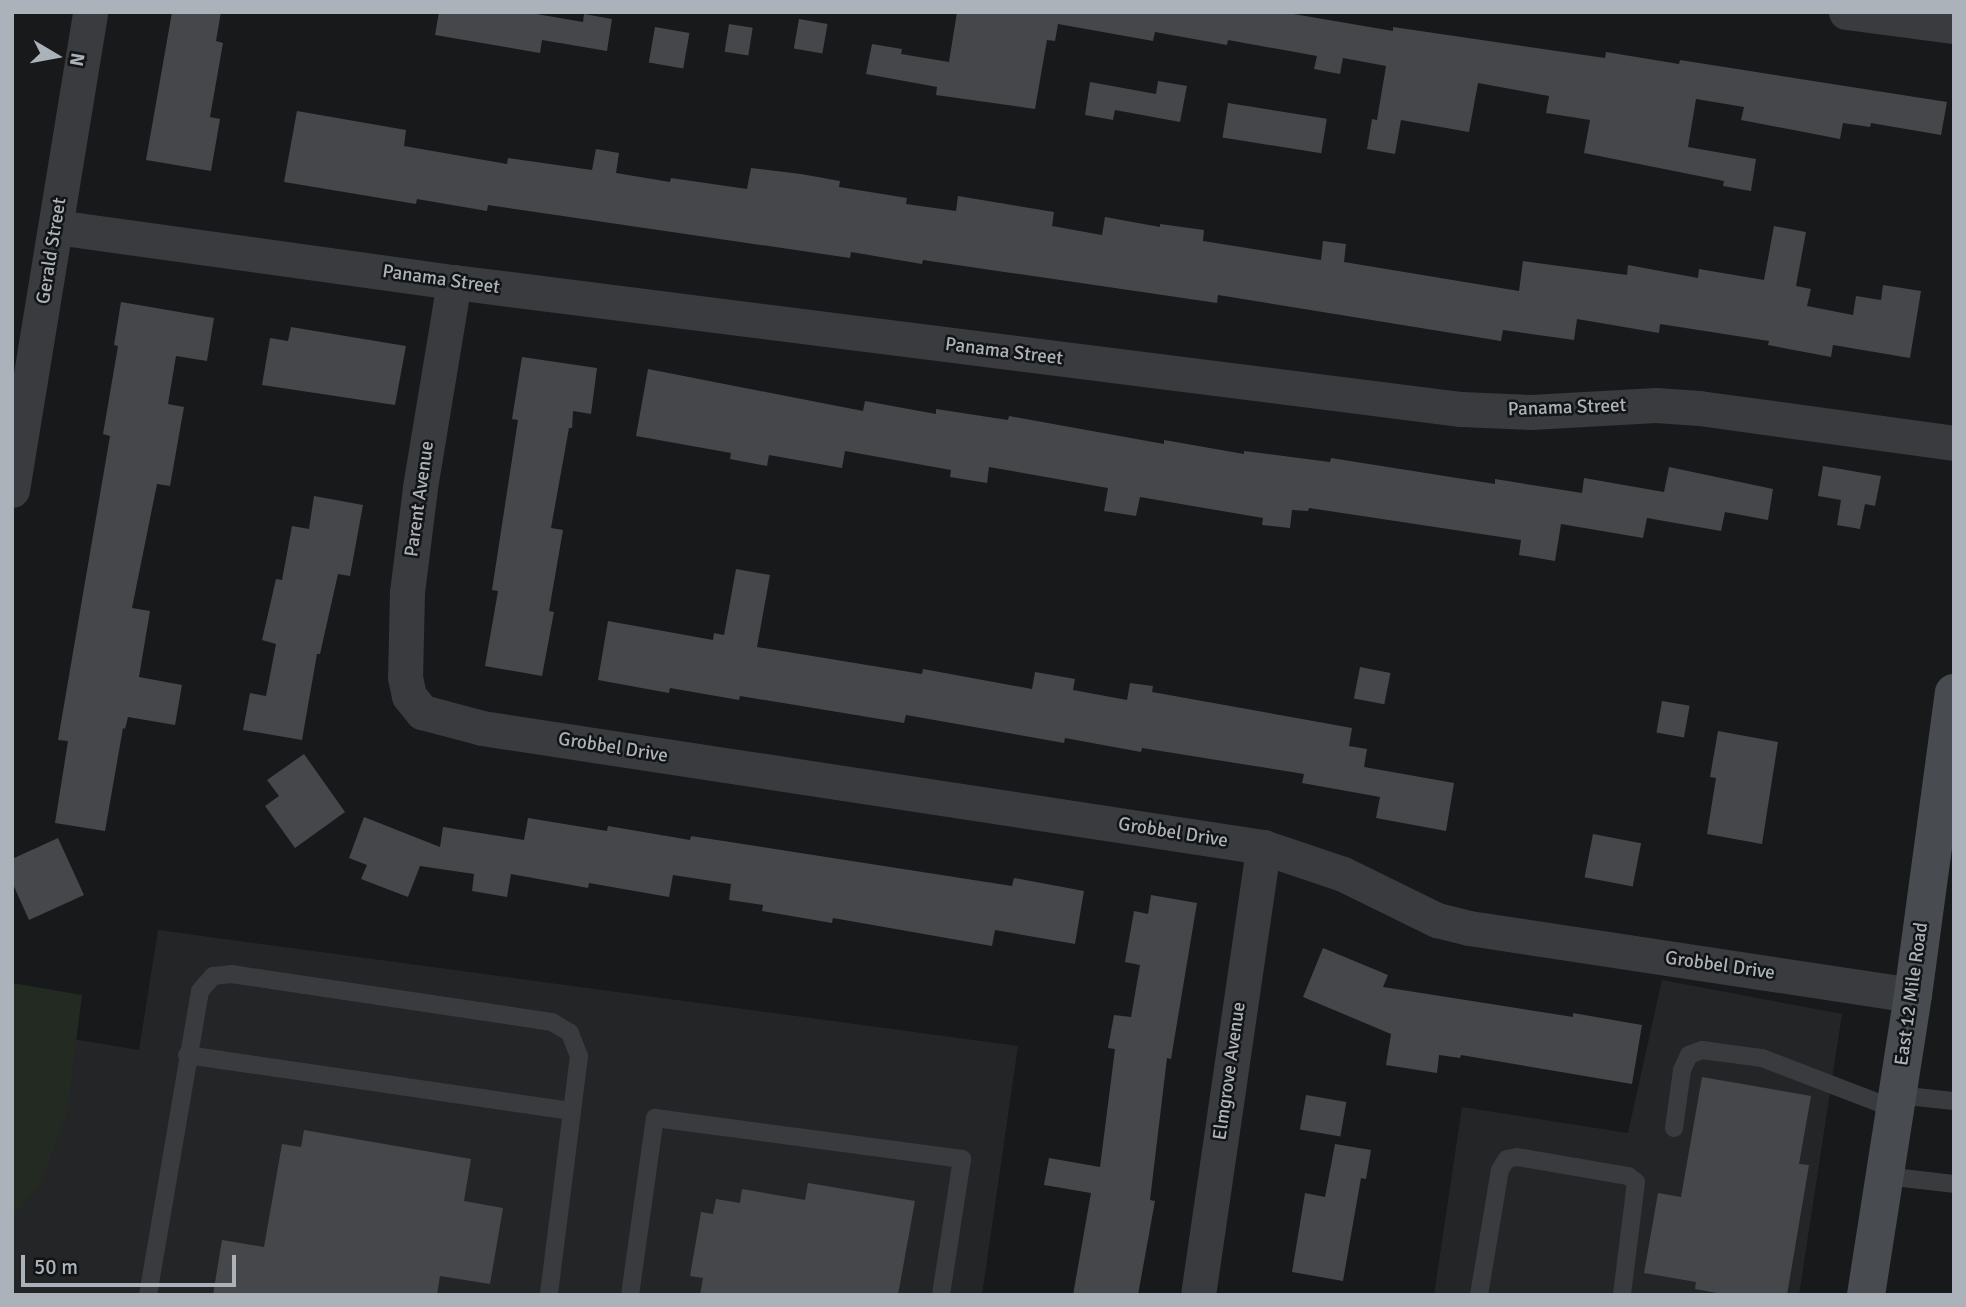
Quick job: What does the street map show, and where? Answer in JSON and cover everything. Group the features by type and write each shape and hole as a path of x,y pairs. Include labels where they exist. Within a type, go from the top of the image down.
{"main road":[{"name":"East 12 Mile Road","path":"1866,1295 1913,995 1945,827 1952,712"}],"street":[{"name":"Gerald Street","path":"12,490 90,12"},
{"path":"1846,12 1954,26"},
{"name":"Panama Street","path":"55,227 454,282 1461,410 1531,412 1613,405 1667,406 1954,443"},
{"name":"Parent Avenue","path":"422,712 410,696 405,677 407,592 454,282"},
{"name":"Grobbel Drive","path":"422,712 482,728 1263,847 1343,874 1437,920 1469,928 1913,995"},
{"name":"Elmgrove Avenue","path":"1198,1295 1263,847"}],"lane":[{"path":"148,1295 200,991 213,976 231,974 552,1022 570,1033 579,1056 549,1295"},
{"path":"1674,1128 1682,1069 1689,1055 1702,1050 1762,1058 1896,1102 1954,1101"},
{"path":"187,1055 572,1111"},
{"path":"630,1295 655,1118 962,1159 941,1295"},
{"path":"1479,1295 1500,1170 1507,1159 1517,1157 1628,1175 1636,1182 1622,1295"},
{"path":"1885,1176 1954,1184"}],"shaded area":[{"path":"158,930 1018,1046 982,1295 12,1295 12,1029 139,1050"},
{"path":"1662,980 1842,1014 1799,1295 1434,1295 1462,1107 1628,1133"},
{"path":"12,983 82,995 67,1114 40,1184 12,1218"}],"building":[{"path":"172,12 221,12 216,41 223,43 210,117 220,119 211,171 146,160"},
{"path":"439,12 525,12 583,22 584,14 612,19 607,51 542,40 540,53 435,35"},
{"path":"957,12 1282,12 1393,31 1393,27 1605,58 1606,52 1679,64 1680,60 1947,102 1941,135 1871,123 1870,127 1843,123 1840,139 1741,120 1744,107 1696,99 1688,147 1756,159 1751,191 1723,186 1724,181 1584,153 1590,120 1546,113 1549,96 1478,83 1469,132 1401,120 1395,154 1367,149 1372,119 1377,120 1386,66 1343,58 1340,74 1314,69 1317,56 1228,40 1227,45 1155,32 1153,41 1058,24 1055,41 1047,40 1035,109 936,95 937,87 866,74 872,44 902,49 901,54 949,62"},
{"path":"799,19 828,24 822,54 794,49"},
{"path":"729,24 753,28 748,55 725,52"},
{"path":"655,27 689,33 683,69 649,62"},
{"path":"1158,81 1187,86 1180,122 1115,110 1113,120 1085,115 1090,82 1156,94"},
{"path":"1228,103 1327,119 1321,153 1223,138"},
{"path":"297,111 406,130 404,146 507,164 508,158 592,170 596,149 619,153 616,173 670,182 671,178 747,189 751,168 801,174 840,181 839,187 907,198 906,204 956,211 958,196 1054,212 1052,226 1102,235 1105,217 1160,227 1160,224 1204,230 1203,241 1321,260 1323,241 1346,244 1344,262 1519,291 1523,261 1627,275 1628,265 1698,278 1699,269 1764,280 1774,226 1806,232 1796,286 1811,289 1807,306 1853,315 1856,296 1881,300 1883,285 1921,291 1910,358 1833,345 1831,357 1768,345 1769,341 1660,324 1659,333 1577,319 1574,340 1503,330 1501,341 1218,295 1217,303 923,260 922,264 851,252 850,258 488,205 487,211 417,199 416,204 284,182"},
{"path":"121,302 214,318 207,361 176,356 168,404 184,407 170,486 157,484 132,608 150,611 139,677 182,685 175,725 128,717 125,729 123,728 105,831 55,823 68,741 58,740 110,436 103,434 118,346 114,345"},
{"path":"291,327 406,346 395,405 262,385 270,338 288,341"},
{"path":"522,357 597,368 591,414 573,411 572,428 569,428 551,528 563,530 549,611 554,612 542,676 485,666 498,591 492,590 518,420 512,419"},
{"path":"648,369 863,411 865,401 936,414 936,409 1008,420 1009,416 1164,444 1164,440 1244,454 1244,451 1330,462 1331,458 1495,484 1495,479 1582,493 1584,478 1664,492 1669,467 1773,489 1768,520 1725,512 1721,531 1647,518 1643,538 1561,524 1555,561 1519,555 1521,540 1309,508 1308,511 1292,510 1290,528 1262,525 1263,518 1140,497 1136,516 1104,511 1108,488 989,467 987,483 950,477 951,470 845,451 842,468 769,455 767,466 730,459 731,453 636,436"},
{"path":"1823,466 1881,476 1875,506 1865,504 1860,529 1837,525 1841,500 1818,496"},
{"path":"314,496 363,505 350,576 338,574 320,654 317,654 302,740 243,730 250,693 266,696 276,644 262,640 276,579 282,580 292,526 309,529"},
{"path":"736,569 770,575 757,647 922,674 923,669 1032,689 1035,672 1075,679 1073,690 1127,700 1130,683 1153,686 1152,692 1352,728 1349,746 1367,749 1364,767 1454,783 1446,831 1376,818 1380,797 1302,783 1304,774 1142,748 1141,752 1065,738 1064,743 906,715 904,723 740,696 739,700 670,688 669,693 598,680 608,621 713,640 714,633 724,635"},
{"path":"1360,667 1390,673 1384,704 1354,698"},
{"path":"1662,701 1690,706 1684,737 1656,733"},
{"path":"1718,731 1778,742 1762,844 1707,834 1716,778 1710,777"},
{"path":"304,754 345,812 295,848 265,806 279,796 267,780"},
{"path":"364,817 440,847 443,827 524,840 528,818 607,831 608,826 690,840 691,836 1012,886 1014,878 1084,891 1075,944 995,930 992,946 833,918 832,923 762,911 763,905 729,900 731,884 673,875 669,897 589,883 588,888 511,874 507,897 472,891 474,874 420,866 408,897 361,879 367,865 349,858"},
{"path":"1593,834 1641,843 1633,887 1585,877"},
{"path":"58,838 84,895 29,920 12,882 12,859"},
{"path":"1151,895 1197,903 1171,1059 1167,1058 1150,1200 1155,1201 1138,1295 1073,1295 1091,1193 1044,1185 1049,1158 1100,1167 1115,1049 1108,1048 1114,1015 1131,1017 1140,965 1125,962 1134,911 1148,914"},
{"path":"1323,948 1388,975 1383,987 1573,1017 1573,1013 1642,1025 1632,1084 1461,1055 1460,1058 1439,1055 1437,1073 1386,1065 1391,1034 1303,997"},
{"path":"1702,1077 1811,1096 1799,1164 1809,1165 1787,1295 1728,1295 1695,1289 1696,1282 1644,1273 1658,1193 1681,1197"},
{"path":"1306,1095 1346,1102 1340,1137 1300,1129"},
{"path":"304,1130 471,1159 464,1201 503,1208 490,1284 440,1276 437,1295 213,1295 222,1240 264,1247 282,1144 301,1147"},
{"path":"1335,1144 1371,1150 1366,1179 1361,1178 1343,1281 1292,1272 1305,1193 1325,1197"},
{"path":"808,1183 915,1201 898,1295 700,1295 703,1278 690,1276 701,1212 713,1214 716,1199 740,1203 742,1189 805,1200"}]}
